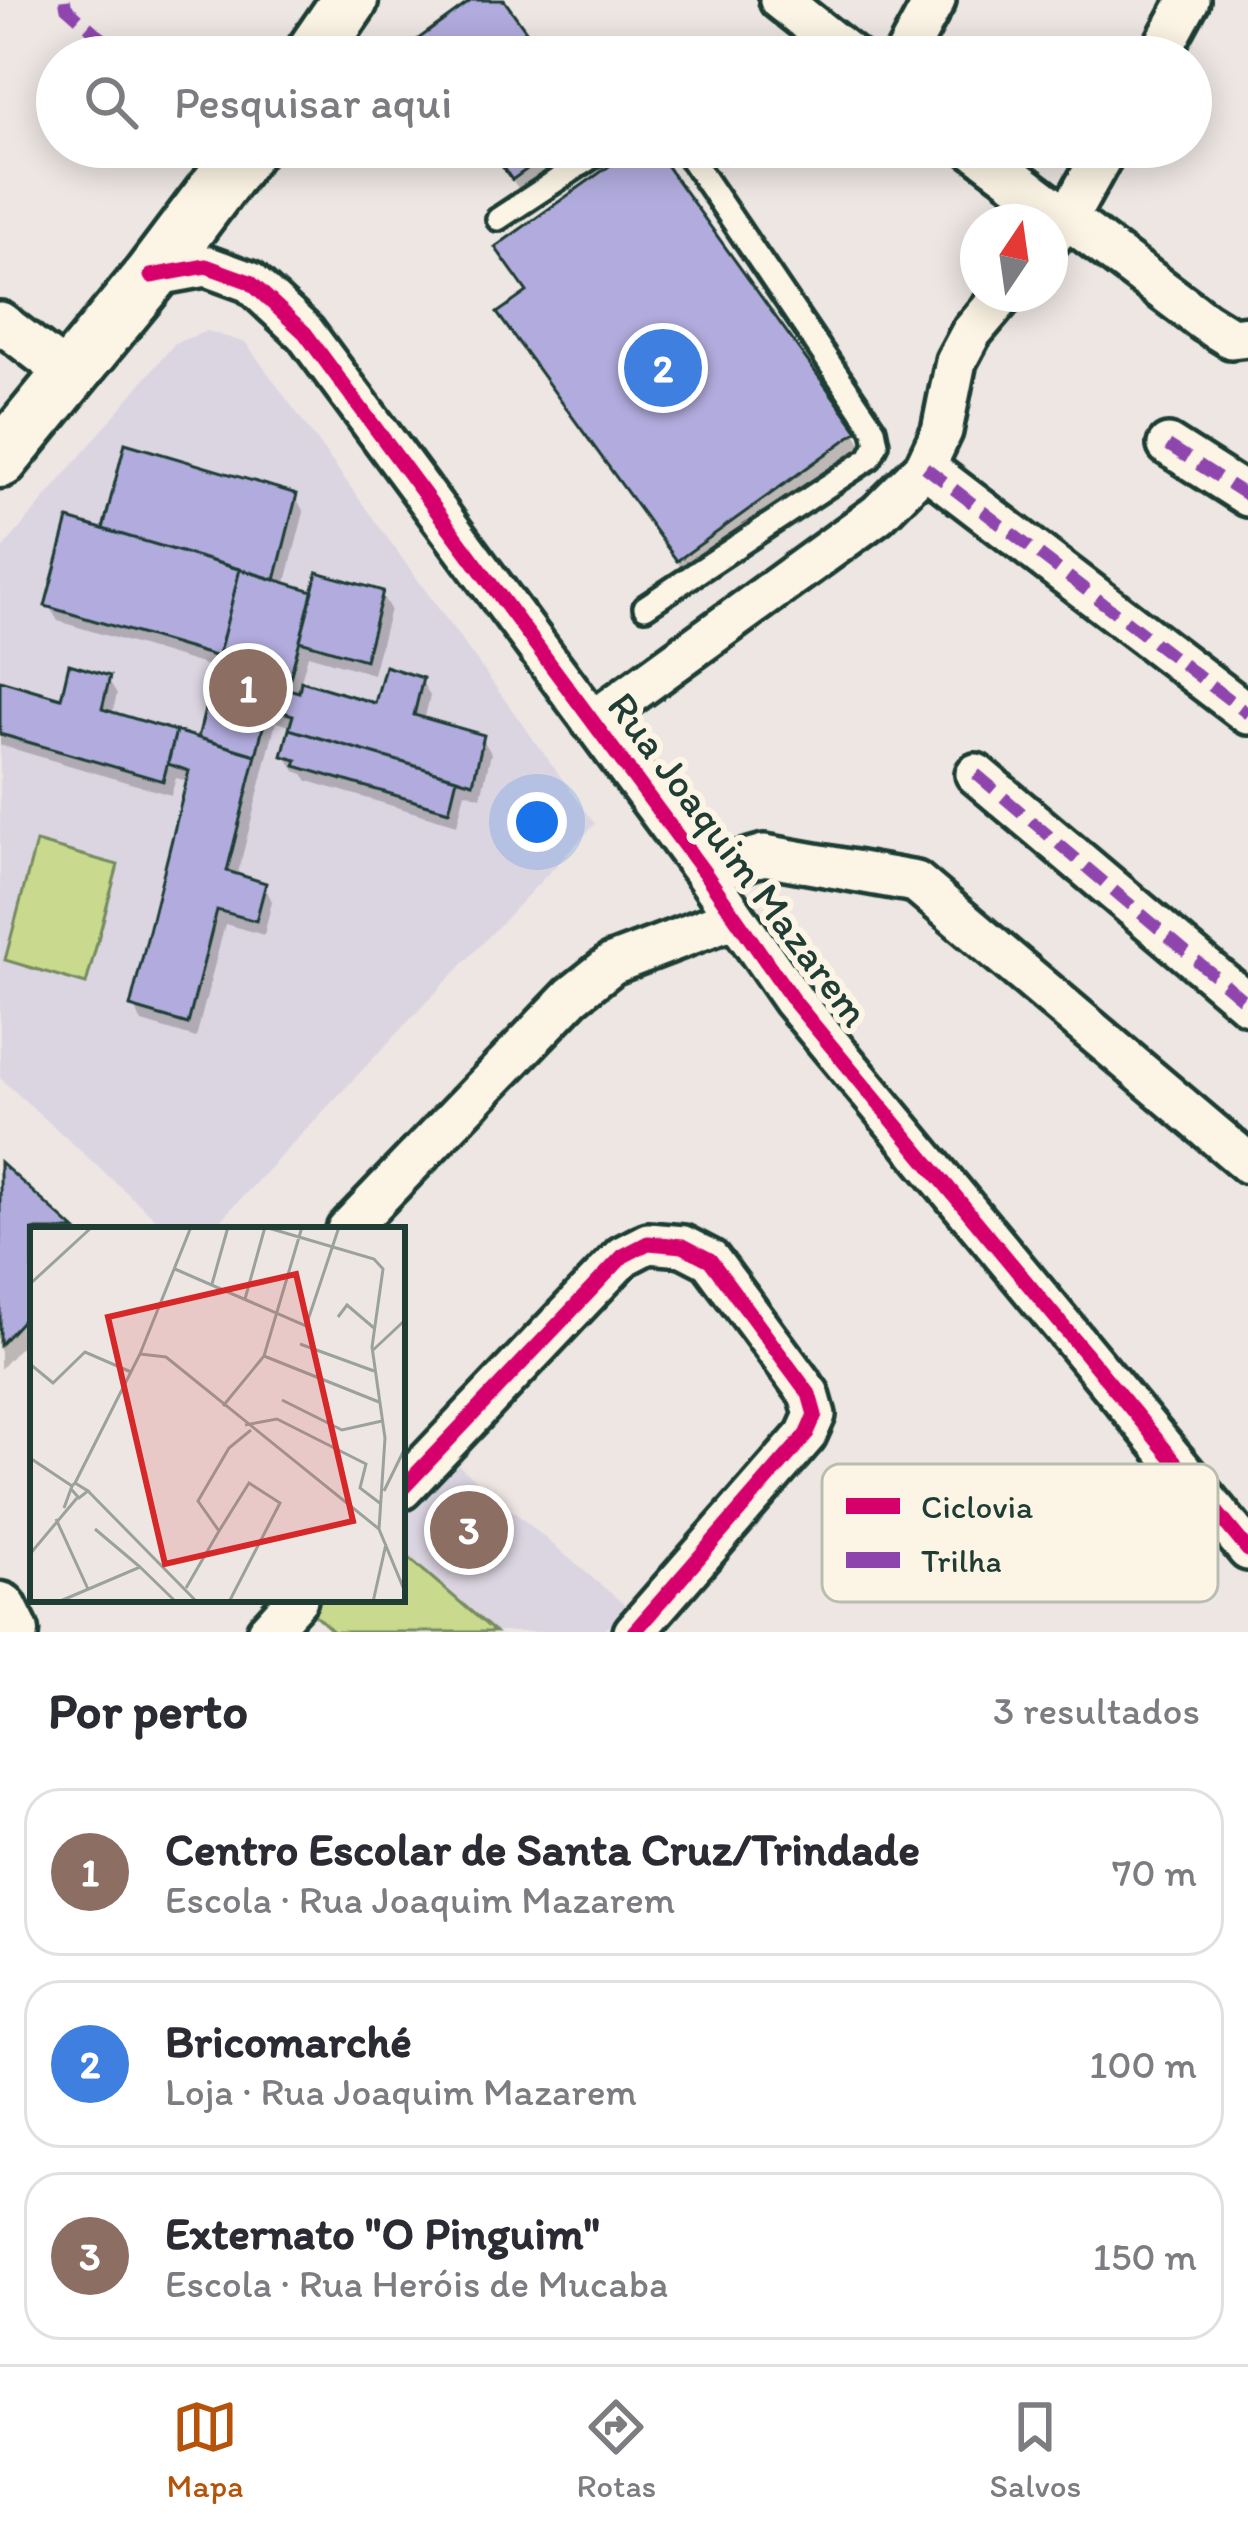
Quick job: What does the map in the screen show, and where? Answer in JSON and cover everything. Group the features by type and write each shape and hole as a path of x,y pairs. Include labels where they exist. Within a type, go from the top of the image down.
{"street":[{"path":"325,36 350,0"},
{"path":"780,0 825,36"},
{"path":"915,36 935,0"},
{"path":"1170,36 1190,0"},
{"path":"0,460 151,276 232,168"},
{"path":"995,168 1033,204"},
{"path":"1068,213 1095,168"},
{"path":"1068,234 1231,338 1248,336"},
{"name":"Rua Joaquim Mazarem","path":"151,276 206,266 250,282 305,333 704,872 793,1000 1177,1464"},
{"path":"592,722 878,514 925,466 942,431 956,362 989,312"},
{"path":"0,322 69,376"},
{"path":"1168,445 1248,496"},
{"path":"925,466 1248,714"},
{"path":"976,774 1248,1004"},
{"path":"704,872 764,855 916,882 1248,1163"},
{"path":"350,1227 572,996 612,964 736,917"},
{"path":"405,1486 623,1256 648,1244 683,1246 710,1260 809,1394 815,1415 806,1435 634,1632"},
{"name":"Rua Joaquim Mazarem","path":"1218,1514 1248,1550"},
{"path":"267,1632 294,1602"},
{"path":"0,1610 11,1632"}],"lane":[{"path":"499,219 576,168"},
{"path":"645,607 869,458 877,444 874,429 698,168"}],"shaded area":[{"path":"207,331 246,343 595,824 214,1227 165,1227 0,1078 0,552 175,343"},
{"path":"450,1458 627,1607 603,1632 495,1632 405,1555 405,1505"}],"green space":[{"path":"36,842 118,865 86,984 5,960"},
{"path":"405,1555 495,1632 334,1632 307,1608 313,1602 405,1602"}],"building":[{"path":"472,0 504,0 530,36 422,36"},
{"path":"503,168 529,168 512,180"},
{"path":"606,168 668,168 858,431 677,561 497,313 527,292 495,247"},
{"path":"125,443 297,494 275,580 103,529"},
{"path":"68,519 240,569 218,657 45,606"},
{"path":"240,569 313,591 290,678 276,675 256,755 198,738"},
{"path":"317,572 383,591 365,660 300,641"},
{"path":"69,664 110,676 102,709 176,731 163,781 0,734 0,680 61,698"},
{"path":"385,666 423,678 414,715 484,735 473,783 289,729 293,715 268,708 274,685 299,692 301,681 375,703"},
{"path":"289,729 457,778 449,811 295,766 297,760 282,756"},
{"path":"176,731 256,755 227,871 266,883 256,921 217,910 188,1024 130,1007 189,771 168,764"},
{"path":"0,1162 72,1227 30,1227 30,1312 0,1345"}],"marked path":[{"path":"65,0 66,7 99,36"},
{"path":"1168,445 1248,496"},
{"path":"925,467 1248,714"},
{"path":"976,774 1248,1004"}],"cycle path":[{"path":"151,276 206,266 250,282 305,333 704,872 793,1000 1177,1464"},
{"path":"405,1486 623,1256 648,1243 683,1246 710,1260 809,1394 815,1415 806,1435 634,1632"},
{"path":"1218,1514 1248,1550"}],"place":[{"name":"Bricomarché","path":"663,368"},
{"name":"Centro Escolar de Santa Cruz/Trindade","path":"248,688"},
{"name":"Externato \"O Pinguim\"","path":"469,1530"}]}
